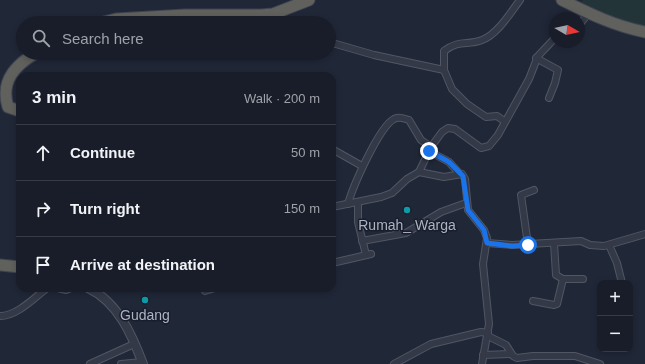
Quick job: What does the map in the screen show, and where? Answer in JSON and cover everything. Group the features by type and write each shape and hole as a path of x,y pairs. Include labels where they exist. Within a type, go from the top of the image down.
{"highway":[{"path":"280,16 309,0"},
{"path":"562,0 605,21 645,32"},
{"path":"16,110 8,107 4,95 5,86 14,68 26,60"},
{"path":"0,265 16,267"}],"street":[{"path":"504,121 497,116 487,118 467,104 452,89 444,70 444,51 459,43 482,40 501,25 520,0"},
{"path":"585,18 588,14"},
{"path":"336,44 374,55 444,70"},
{"path":"419,172 430,149 445,129 451,127 478,146 486,147 492,144 529,78 536,58 549,44"},
{"path":"536,58 558,70 549,98"},
{"path":"348,204 362,166 379,138 390,123 396,118 409,120 421,140 430,149 449,162 458,173 462,174 465,179 466,203 470,215 484,230 487,243 483,264 488,334 482,364"},
{"path":"336,151 362,166"},
{"path":"336,206 389,194 407,178 419,172 444,177 458,173"},
{"path":"528,245 521,195 534,190"},
{"path":"336,263 368,254 362,241 358,222 358,202"},
{"path":"362,241 406,232 442,212 466,203"},
{"path":"487,243 512,246 581,241 594,245 609,245 645,234"},
{"path":"554,243 556,275 563,279 583,279"},
{"path":"609,245 617,263 621,280"},
{"path":"533,301 554,305 557,304 563,279"},
{"path":"0,316 7,316 23,307 42,292"},
{"path":"94,292 106,301 118,313 142,363 121,364"},
{"path":"394,364 400,359 430,344 481,332 488,334 506,345 511,354 517,358 533,356 575,356 600,364"},
{"path":"90,364 134,344"},
{"path":"483,355 490,356 511,354"}],"shaded area":[{"path":"583,0 645,0 645,30 577,7"}],"place":[{"name":"Rumah_ Warga","path":"407,210"},
{"name":"Gudang","path":"145,300"}],"route":[{"path":"429,151 449,162 455,167 458,173 462,174 465,179 466,203 468,210 470,215 484,230 487,243 512,246 528,245"}]}
